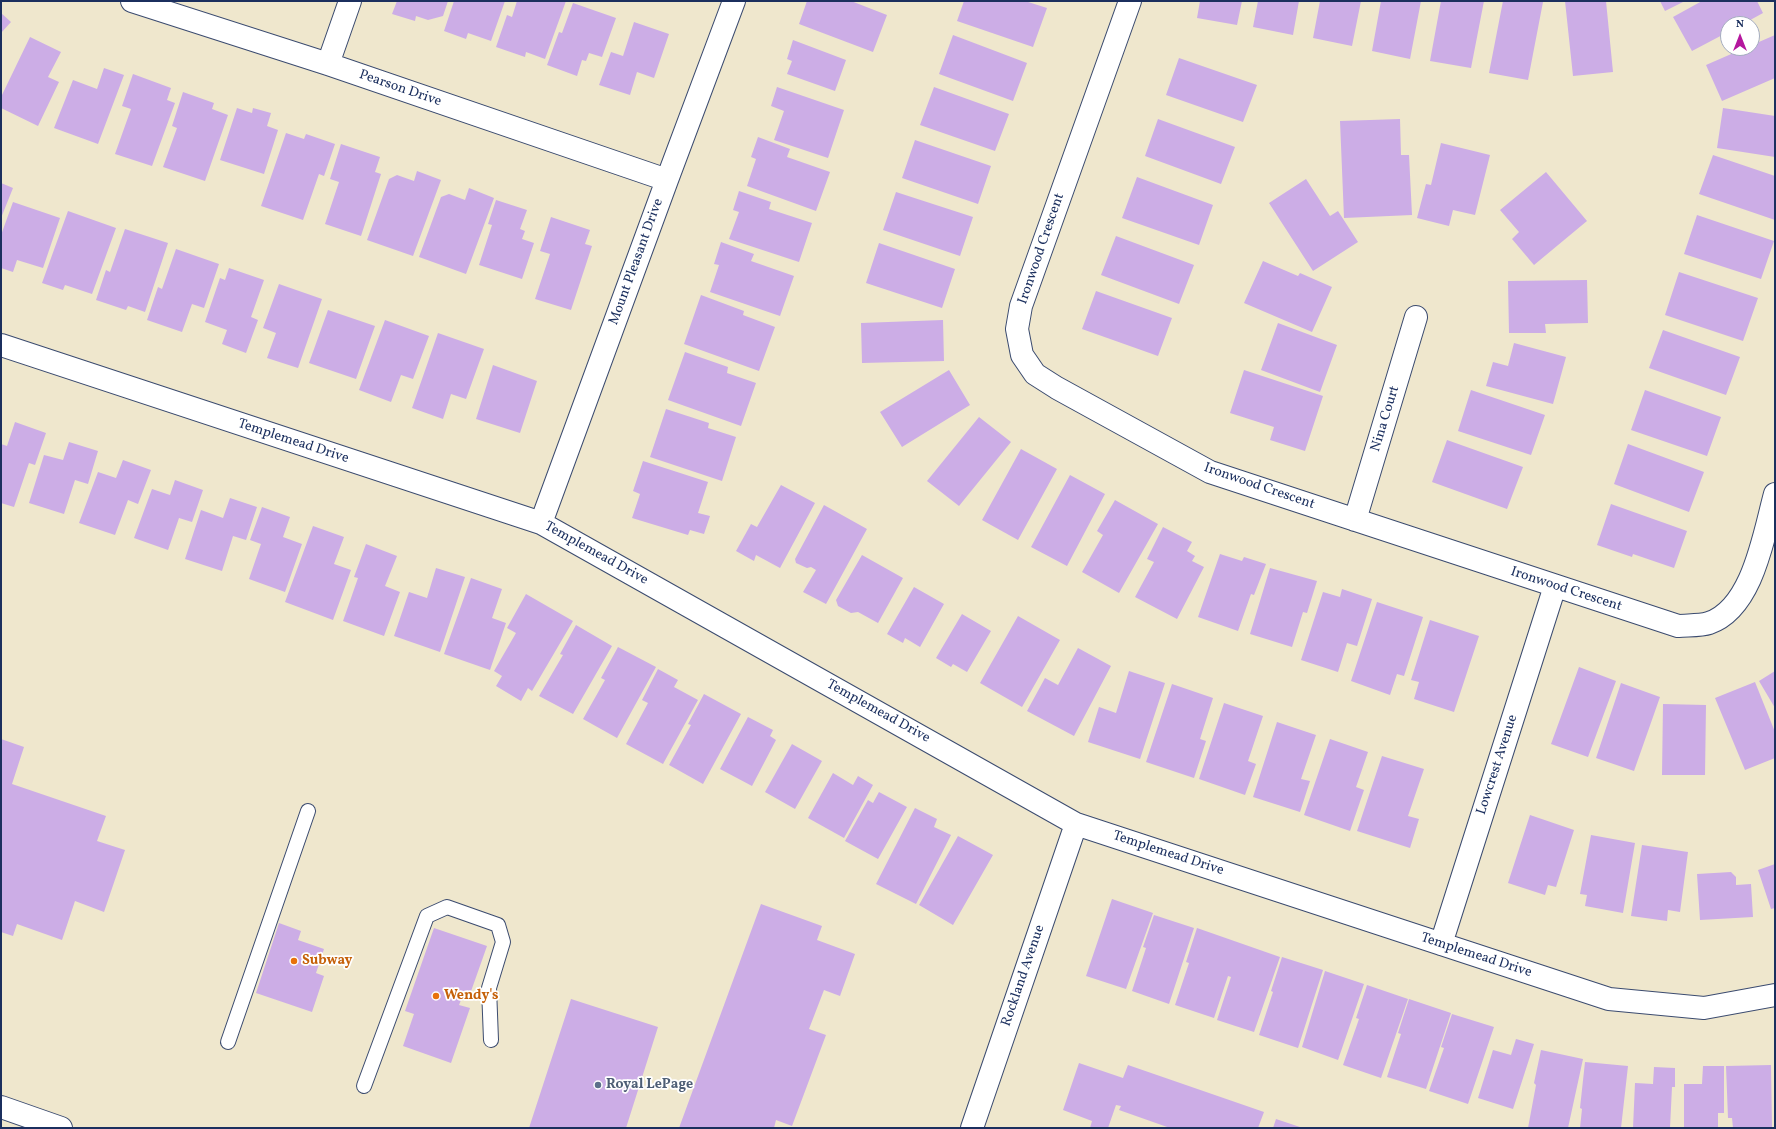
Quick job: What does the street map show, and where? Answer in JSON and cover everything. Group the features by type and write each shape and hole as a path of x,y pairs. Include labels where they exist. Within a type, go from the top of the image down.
{"street":[{"name":"Pearson Drive","path":"132,1 328,64 667,180"},
{"path":"328,64 350,1"},
{"name":"Mount Pleasant Drive","path":"541,523 734,1"},
{"name":"Ironwood Crescent","path":"1130,1 1021,306 1017,328 1022,355 1035,374 1056,388 1210,472 1678,626 1708,623 1726,614 1739,600 1750,580 1775,494"},
{"name":"Nina Court","path":"1355,520 1416,317"},
{"name":"Templemead Drive","path":"1,345 541,523 1076,824 1609,999 1704,1008 1775,995"},
{"name":"Lowcrest Avenue","path":"1440,944 1555,586"},
{"name":"Rockland Avenue","path":"972,1128 1076,824"},
{"path":"1,1108 61,1128"}],"lane":[{"path":"228,1042 308,811"},
{"path":"364,1086 426,916 447,908 498,925 504,942 489,988 491,1040"}],"building":[{"path":"397,1 448,1 443,16 428,20 416,16 415,21 392,14"},
{"path":"454,1 505,1 491,41 468,33 466,39 444,31"},
{"path":"517,1 566,1 545,59 526,52 525,57 496,47 507,15 512,17"},
{"path":"807,1 851,1 887,15 873,52 799,24"},
{"path":"964,1 1025,1 1047,8 1033,47 957,21"},
{"path":"1200,1 1242,1 1237,25 1197,18"},
{"path":"1258,1 1299,1 1293,35 1253,27"},
{"path":"1320,1 1361,1 1352,46 1313,38"},
{"path":"1381,1 1421,1 1410,59 1372,51"},
{"path":"1441,1 1484,1 1471,68 1430,61"},
{"path":"1503,1 1543,2 1528,80 1489,73"},
{"path":"1565,1 1606,1 1613,72 1573,76"},
{"path":"1660,1 1685,1 1665,11"},
{"path":"1702,1 1757,1 1763,13 1758,16 1720,16 1720,36 1692,51 1673,17"},
{"path":"573,3 616,18 602,57 589,53 586,61 582,60 577,76 547,65 559,32 562,33"},
{"path":"1,13 11,22 1,33"},
{"path":"634,22 669,34 654,78 637,72 630,95 599,85 611,52 623,56"},
{"path":"953,35 1027,63 1013,101 939,74"},
{"path":"1775,35 1775,78 1722,101 1706,65 1727,56 1760,56 1760,42"},
{"path":"30,37 61,52 48,77 59,82 38,126 1,108 1,97"},
{"path":"793,40 846,60 835,91 787,74 792,61 787,59"},
{"path":"1179,58 1257,85 1243,122 1166,95"},
{"path":"104,68 124,75 98,144 54,128 73,80 97,89"},
{"path":"133,74 171,88 167,100 175,103 152,166 115,154 131,109 122,106"},
{"path":"777,87 844,110 828,158 774,140 784,111 771,106"},
{"path":"934,87 1009,114 995,151 920,125"},
{"path":"183,92 214,103 212,109 228,115 205,181 163,167 177,128 172,126"},
{"path":"237,108 252,113 253,108 271,113 267,126 278,130 264,174 220,160"},
{"path":"1723,108 1775,116 1775,157 1717,148"},
{"path":"1158,119 1235,147 1221,184 1145,156"},
{"path":"1400,119 1401,155 1409,155 1412,215 1344,218 1340,121"},
{"path":"286,133 304,139 306,134 335,144 324,176 319,174 303,220 261,206"},
{"path":"758,137 790,149 787,157 830,172 816,211 747,186 756,159 751,157"},
{"path":"915,140 991,166 978,204 902,178"},
{"path":"1441,143 1490,155 1475,215 1453,210 1449,226 1417,218 1426,184 1431,185"},
{"path":"341,144 380,157 375,172 381,174 361,236 325,224 339,182 330,179"},
{"path":"1713,155 1775,176 1775,220 1699,194"},
{"path":"417,171 441,180 413,256 367,240 389,179 397,175 414,181"},
{"path":"1546,172 1587,221 1534,265 1512,239 1519,232 1500,210"},
{"path":"1137,177 1213,205 1199,245 1122,218"},
{"path":"1306,179 1330,216 1338,211 1358,242 1313,271 1269,203"},
{"path":"1,183 13,188 1,218"},
{"path":"469,188 494,198 466,274 419,257 441,197 449,194 465,200"},
{"path":"739,191 771,202 769,209 812,223 799,262 729,239 739,212 733,210"},
{"path":"896,192 973,217 960,256 883,230"},
{"path":"496,200 527,210 520,229 525,231 522,239 534,243 522,279 479,265 492,225 488,224"},
{"path":"13,202 60,218 43,268 17,260 13,272 1,268 1,235"},
{"path":"68,211 116,228 92,294 65,285 63,290 42,283"},
{"path":"1697,215 1774,241 1761,279 1684,254"},
{"path":"551,217 590,230 585,244 592,246 571,310 535,299 550,254 540,251"},
{"path":"125,229 168,243 145,312 128,306 126,310 96,300 106,270 110,272"},
{"path":"1116,236 1194,265 1179,304 1101,275"},
{"path":"721,242 754,254 751,261 794,276 780,316 710,292 719,265 714,264"},
{"path":"879,243 955,269 942,308 866,283"},
{"path":"176,249 219,264 204,308 192,304 182,332 147,320 158,287 162,289"},
{"path":"1263,261 1298,276 1300,273 1332,287 1312,332 1244,303"},
{"path":"229,268 264,280 251,317 258,320 246,353 222,344 227,330 205,322 220,278 225,280"},
{"path":"1679,272 1758,298 1743,341 1665,315"},
{"path":"1587,280 1588,323 1545,324 1546,333 1509,333 1508,281"},
{"path":"279,284 322,299 298,368 267,358 276,333 263,328"},
{"path":"1096,291 1172,318 1158,356 1082,329"},
{"path":"701,295 744,311 743,315 775,327 759,371 684,344"},
{"path":"328,310 375,326 356,379 309,363"},
{"path":"385,320 429,336 413,379 401,375 391,402 359,390"},
{"path":"943,320 944,361 862,363 861,323"},
{"path":"1278,323 1337,345 1320,392 1261,370"},
{"path":"1663,330 1740,357 1726,395 1649,368"},
{"path":"438,333 484,349 466,399 451,394 443,419 412,408"},
{"path":"1514,343 1566,357 1553,404 1486,386 1493,362 1508,366"},
{"path":"685,352 728,367 727,373 756,383 741,426 668,400"},
{"path":"493,365 537,381 520,433 476,419"},
{"path":"949,370 970,405 902,447 880,412"},
{"path":"1244,370 1323,396 1305,451 1270,440 1274,427 1230,413"},
{"path":"1471,390 1545,415 1531,455 1458,431"},
{"path":"1645,390 1721,417 1707,456 1631,430"},
{"path":"666,409 709,423 708,428 736,437 722,481 650,457"},
{"path":"979,417 1011,442 959,506 927,481"},
{"path":"15,422 46,433 35,465 29,463 14,507 1,503 1,444 7,446"},
{"path":"1447,440 1523,467 1507,509 1432,482"},
{"path":"69,442 98,451 88,484 75,480 64,514 29,503 44,455 63,460"},
{"path":"1628,444 1704,472 1689,512 1614,484"},
{"path":"1021,449 1057,469 1018,540 982,520"},
{"path":"123,460 151,470 138,504 128,500 115,535 79,523 98,472 116,478"},
{"path":"643,461 708,482 698,513 710,516 704,534 690,530 688,535 632,518 640,494 633,491"},
{"path":"1070,475 1105,494 1067,566 1031,547"},
{"path":"175,480 203,490 192,522 179,518 168,550 134,538 152,489 170,495"},
{"path":"781,485 815,503 780,568 756,555 754,561 736,551 751,524 757,527"},
{"path":"230,498 257,507 246,540 233,536 222,571 185,559 201,510 223,518"},
{"path":"1115,500 1158,524 1119,593 1082,572 1103,535 1097,531"},
{"path":"1611,504 1687,531 1674,568 1633,554 1632,557 1597,545"},
{"path":"824,505 867,529 826,604 803,592 816,570 796,563 795,559"},
{"path":"262,507 290,517 283,537 302,544 285,592 249,579 261,544 250,540"},
{"path":"313,526 344,537 334,564 351,570 333,620 285,602"},
{"path":"1163,527 1192,542 1187,551 1195,556 1192,561 1204,567 1177,619 1135,597 1154,562 1147,559"},
{"path":"366,544 397,556 385,586 400,592 384,636 343,621 358,578 354,577"},
{"path":"1220,554 1242,561 1244,557 1266,564 1254,595 1251,594 1238,631 1198,617"},
{"path":"862,555 903,578 878,623 858,612 851,613 838,606 836,600"},
{"path":"436,568 465,577 440,652 394,636 409,592 427,598"},
{"path":"1270,568 1317,581 1307,613 1303,612 1292,647 1250,634"},
{"path":"471,578 502,589 492,618 506,623 490,670 444,654"},
{"path":"914,587 944,604 920,647 905,638 903,643 887,634"},
{"path":"1342,589 1372,599 1357,646 1347,643 1338,672 1301,660 1323,592 1340,597"},
{"path":"526,594 573,621 532,691 528,688 521,701 496,686 502,676 494,671 516,633 507,628"},
{"path":"1377,602 1423,617 1404,676 1397,674 1390,695 1351,681"},
{"path":"962,614 991,631 967,672 953,664 951,667 936,658"},
{"path":"1018,616 1060,640 1022,707 980,683"},
{"path":"1430,620 1479,636 1454,712 1414,699 1419,682 1411,680"},
{"path":"576,625 612,646 573,714 539,696 563,655 560,654"},
{"path":"618,647 656,667 617,738 583,719 605,680 601,678"},
{"path":"1078,648 1111,666 1074,736 1027,711 1045,678 1058,685"},
{"path":"1579,667 1616,681 1588,757 1551,744"},
{"path":"658,669 678,680 674,687 698,700 663,764 626,744 648,703 642,700"},
{"path":"1129,671 1165,683 1140,759 1088,742 1099,707 1116,713"},
{"path":"1775,671 1775,708 1759,681"},
{"path":"1755,682 1775,732 1775,758 1745,770 1715,698"},
{"path":"1621,683 1660,697 1634,771 1596,758"},
{"path":"1172,684 1213,698 1200,739 1206,741 1194,778 1146,762"},
{"path":"704,694 741,714 703,784 669,765 691,725 688,724"},
{"path":"1224,703 1263,716 1248,761 1256,764 1245,795 1199,779"},
{"path":"1663,704 1706,705 1705,775 1662,775"},
{"path":"748,717 773,730 770,736 776,740 752,786 720,769"},
{"path":"1277,722 1316,735 1301,779 1310,781 1300,812 1253,797"},
{"path":"1,739 24,747 12,784 106,816 97,841 125,850 104,912 75,901 62,940 17,924 13,936 1,932"},
{"path":"1330,739 1368,752 1356,787 1364,790 1350,831 1304,815"},
{"path":"792,744 822,761 795,809 765,792"},
{"path":"1382,756 1424,769 1408,816 1419,819 1410,848 1357,831"},
{"path":"833,773 853,785 858,776 873,785 844,838 808,818"},
{"path":"879,792 907,807 878,859 845,841 868,800 873,803"},
{"path":"915,808 937,819 934,827 951,835 916,904 876,884"},
{"path":"1530,815 1574,830 1556,887 1548,885 1545,895 1508,883"},
{"path":"1591,835 1635,843 1623,913 1585,906 1587,895 1580,894"},
{"path":"958,836 993,855 953,925 919,905"},
{"path":"1642,845 1688,852 1680,912 1668,910 1667,921 1631,916"},
{"path":"1775,864 1775,908 1771,909 1758,870"},
{"path":"1731,872 1736,877 1736,885 1751,884 1753,917 1700,920 1697,874"},
{"path":"1112,899 1153,913 1126,989 1086,976"},
{"path":"761,904 822,926 817,940 855,954 840,996 824,990 809,1029 826,1035 792,1126 776,1120 774,1128 679,1128"},
{"path":"1154,915 1194,928 1169,1004 1132,991 1146,948 1143,947"},
{"name":"Subway","path":"279,923 301,931 298,940 324,949 316,973 324,976 312,1012 256,993"},
{"name":"Wendy's","path":"434,928 487,946 469,997 463,995 459,1005 470,1008 451,1063 403,1046 414,1014 405,1011"},
{"path":"1197,928 1280,957 1254,1032 1217,1020 1231,977 1228,976 1214,1018 1175,1005 1189,963 1186,962"},
{"path":"1282,957 1323,970 1298,1048 1259,1035 1273,992 1271,991"},
{"path":"1325,971 1364,984 1338,1060 1302,1047"},
{"path":"1367,985 1408,999 1381,1078 1343,1065 1359,1019 1356,1018"},
{"path":"571,999 658,1027 626,1128 529,1128"},
{"path":"1409,999 1451,1013 1426,1089 1387,1077 1401,1034 1398,1033"},
{"path":"1452,1014 1494,1027 1468,1104 1429,1091 1444,1048 1441,1047"},
{"path":"1516,1039 1534,1044 1513,1109 1478,1098 1493,1050 1511,1055"},
{"path":"1541,1050 1583,1059 1568,1128 1528,1128 1536,1085 1534,1083"},
{"path":"1585,1062 1628,1066 1621,1128 1580,1128 1582,1109 1580,1108"},
{"path":"1079,1063 1123,1078 1128,1065 1264,1112 1258,1128 1170,1128 1119,1110 1121,1106 1116,1105 1108,1128 1090,1128 1092,1121 1063,1110"},
{"path":"1771,1065 1772,1128 1733,1128 1732,1118 1728,1118 1726,1066"},
{"path":"1703,1066 1724,1066 1724,1113 1718,1113 1718,1128 1684,1128 1684,1084 1702,1084"},
{"path":"1654,1067 1675,1068 1675,1087 1672,1087 1670,1128 1633,1128 1635,1083 1653,1084"},
{"path":"1276,1119 1303,1128 1273,1128"}],"place":[{"name":"Subway","path":"294,961"},
{"name":"Wendy's","path":"436,996"},
{"name":"Royal LePage","path":"598,1085"}]}
